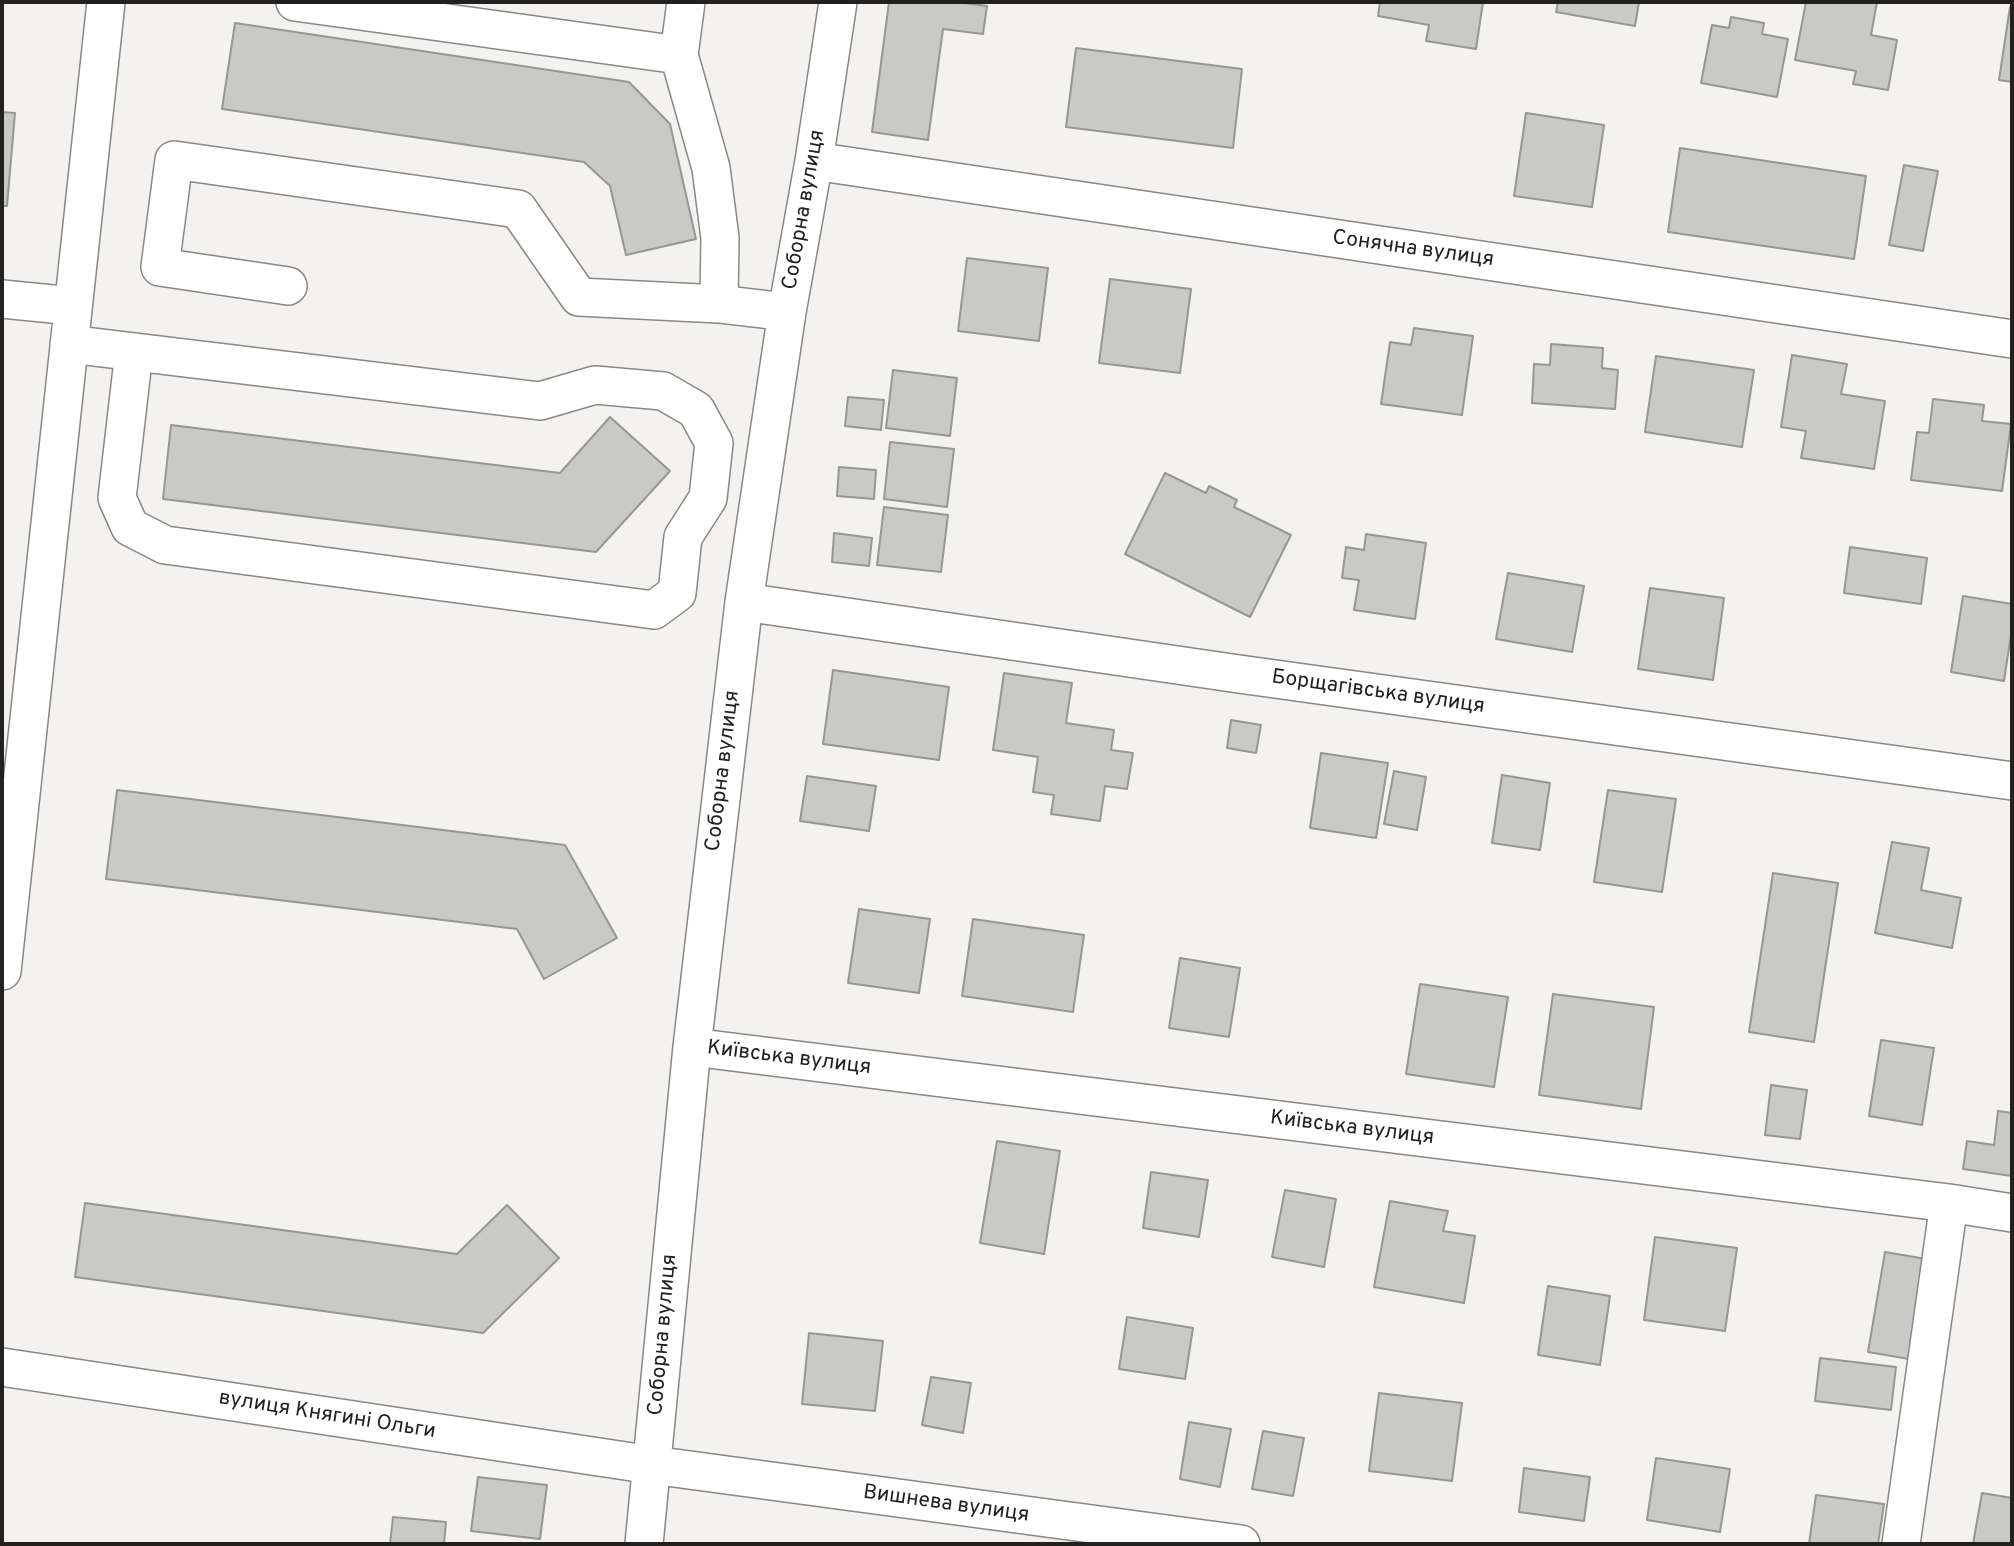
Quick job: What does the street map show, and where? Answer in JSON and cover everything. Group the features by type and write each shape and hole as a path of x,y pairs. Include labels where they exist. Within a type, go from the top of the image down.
{"street":[{"path":"2,971 11,791 69,344 106,2"},
{"path":"295,2 679,55"},
{"path":"686,2 679,55 711,167 720,237 719,304"},
{"name":"Соборна вулиця","path":"644,1544 692,1047 744,602 787,312 814,161 838,2"},
{"path":"288,286 160,267 174,160 518,209 579,297 719,304 787,312"},
{"name":"Сонячна вулиця","path":"814,161 2012,339"},
{"path":"2,299 73,306"},
{"path":"69,344 540,401 595,385 663,391 696,410 714,443 708,498 683,537 677,593 654,610 164,545 130,527 117,498 134,352"},
{"name":"Борщагівська вулиця","path":"744,602 2012,781"},
{"name":"Київська вулиця","path":"692,1047 2012,1213"},
{"path":"1901,1544 1949,1203"},
{"name":"вулиця Княгині Ольги","path":"2,1367 652,1465"},
{"name":"Вишнева вулиця","path":"652,1465 1241,1544"}],"building":[{"path":"889,2 957,2 987,6 983,34 943,29 928,140 872,132"},
{"path":"1380,2 1483,2 1476,49 1426,41 1429,25 1378,16"},
{"path":"1558,2 1639,2 1635,26 1556,12"},
{"path":"1806,2 1877,2 1871,35 1897,40 1888,90 1853,84 1856,71 1795,60"},
{"path":"2010,7 2012,8 2012,82 1999,80"},
{"path":"1731,17 1764,23 1762,34 1788,39 1777,97 1701,83 1712,25 1729,28"},
{"path":"235,23 629,82 670,124 696,239 626,255 610,186 584,162 222,109"},
{"path":"1076,48 1242,69 1233,148 1066,127"},
{"path":"2,112 15,113 7,206 2,206"},
{"path":"1526,113 1604,125 1592,207 1514,196"},
{"path":"1680,148 1866,176 1854,259 1668,232"},
{"path":"1904,165 1938,171 1923,251 1889,245"},
{"path":"967,258 1048,268 1039,341 958,331"},
{"path":"1110,279 1191,289 1180,373 1099,363"},
{"path":"1414,328 1473,336 1462,415 1381,404 1390,342 1411,345"},
{"path":"1551,344 1603,348 1602,368 1618,370 1615,409 1532,403 1534,364 1550,365"},
{"path":"1792,355 1847,364 1841,394 1885,401 1874,469 1801,458 1806,431 1781,427"},
{"path":"1656,356 1754,370 1742,447 1645,432"},
{"path":"893,370 957,378 950,436 886,428"},
{"path":"848,397 884,400 881,430 845,426"},
{"path":"1933,399 1984,405 1982,421 2011,424 2002,491 1911,480 1917,432 1929,433"},
{"path":"610,417 670,471 596,552 163,499 171,425 560,473"},
{"path":"890,442 954,449 947,507 884,499"},
{"path":"839,467 876,470 874,499 837,496"},
{"path":"1165,473 1206,493 1209,486 1237,500 1234,507 1291,535 1250,617 1125,554"},
{"path":"884,507 948,515 941,572 877,565"},
{"path":"834,533 872,538 869,566 832,562"},
{"path":"1366,534 1426,543 1415,619 1354,610 1359,580 1342,578 1346,547 1364,550"},
{"path":"1850,547 1927,558 1921,604 1844,593"},
{"path":"1508,573 1584,586 1572,652 1496,639"},
{"path":"1650,588 1724,598 1713,680 1638,669"},
{"path":"1963,596 2012,604 2012,628 2004,681 1951,672"},
{"path":"833,670 949,687 939,760 823,744"},
{"path":"1004,673 1072,683 1066,723 1114,730 1111,750 1133,753 1127,789 1105,786 1100,821 1051,814 1054,795 1033,792 1038,757 993,750"},
{"path":"1231,720 1261,725 1256,753 1227,748"},
{"path":"1321,753 1388,763 1376,838 1310,828"},
{"path":"1394,771 1426,777 1417,830 1384,824"},
{"path":"1502,775 1550,783 1540,850 1492,843"},
{"path":"807,776 876,786 869,831 800,821"},
{"path":"117,790 565,845 617,938 544,979 517,929 106,879"},
{"path":"1608,790 1676,799 1662,892 1594,882"},
{"path":"1892,842 1929,848 1921,890 1961,898 1952,948 1875,933"},
{"path":"1773,873 1838,883 1814,1042 1749,1032"},
{"path":"859,909 930,919 919,993 848,983"},
{"path":"973,919 1084,935 1073,1012 962,996"},
{"path":"1180,958 1240,968 1229,1037 1169,1028"},
{"path":"1420,984 1508,997 1494,1087 1406,1074"},
{"path":"1553,994 1654,1007 1641,1109 1539,1095"},
{"path":"1881,1040 1934,1048 1922,1125 1869,1116"},
{"path":"1771,1085 1807,1090 1800,1139 1765,1135"},
{"path":"1998,1111 2012,1113 2012,1176 1963,1169 1967,1141 1994,1145"},
{"path":"997,1141 1060,1151 1044,1254 980,1243"},
{"path":"1151,1172 1208,1180 1199,1237 1143,1228"},
{"path":"1285,1190 1336,1199 1324,1267 1272,1257"},
{"path":"1390,1201 1448,1211 1443,1231 1475,1236 1464,1303 1374,1287"},
{"path":"85,1203 457,1254 507,1205 559,1258 483,1333 75,1277"},
{"path":"1655,1237 1737,1248 1725,1331 1644,1320"},
{"path":"1885,1252 1926,1259 1909,1359 1868,1352"},
{"path":"1548,1286 1610,1296 1600,1365 1538,1355"},
{"path":"1127,1317 1193,1328 1185,1379 1119,1369"},
{"path":"809,1333 883,1341 875,1411 802,1404"},
{"path":"1820,1358 1896,1367 1891,1410 1815,1401"},
{"path":"931,1377 971,1383 963,1433 922,1425"},
{"path":"1379,1393 1462,1403 1452,1481 1369,1471"},
{"path":"1189,1422 1231,1429 1220,1487 1180,1479"},
{"path":"1263,1431 1304,1438 1293,1496 1252,1489"},
{"path":"1656,1458 1730,1469 1720,1532 1647,1520"},
{"path":"1524,1468 1590,1477 1584,1521 1519,1512"},
{"path":"478,1477 547,1485 540,1539 471,1531"},
{"path":"1982,1493 2012,1498 2012,1544 1973,1544"},
{"path":"1816,1495 1884,1504 1878,1544 1809,1544"},
{"path":"393,1517 446,1522 444,1544 390,1544"}]}
